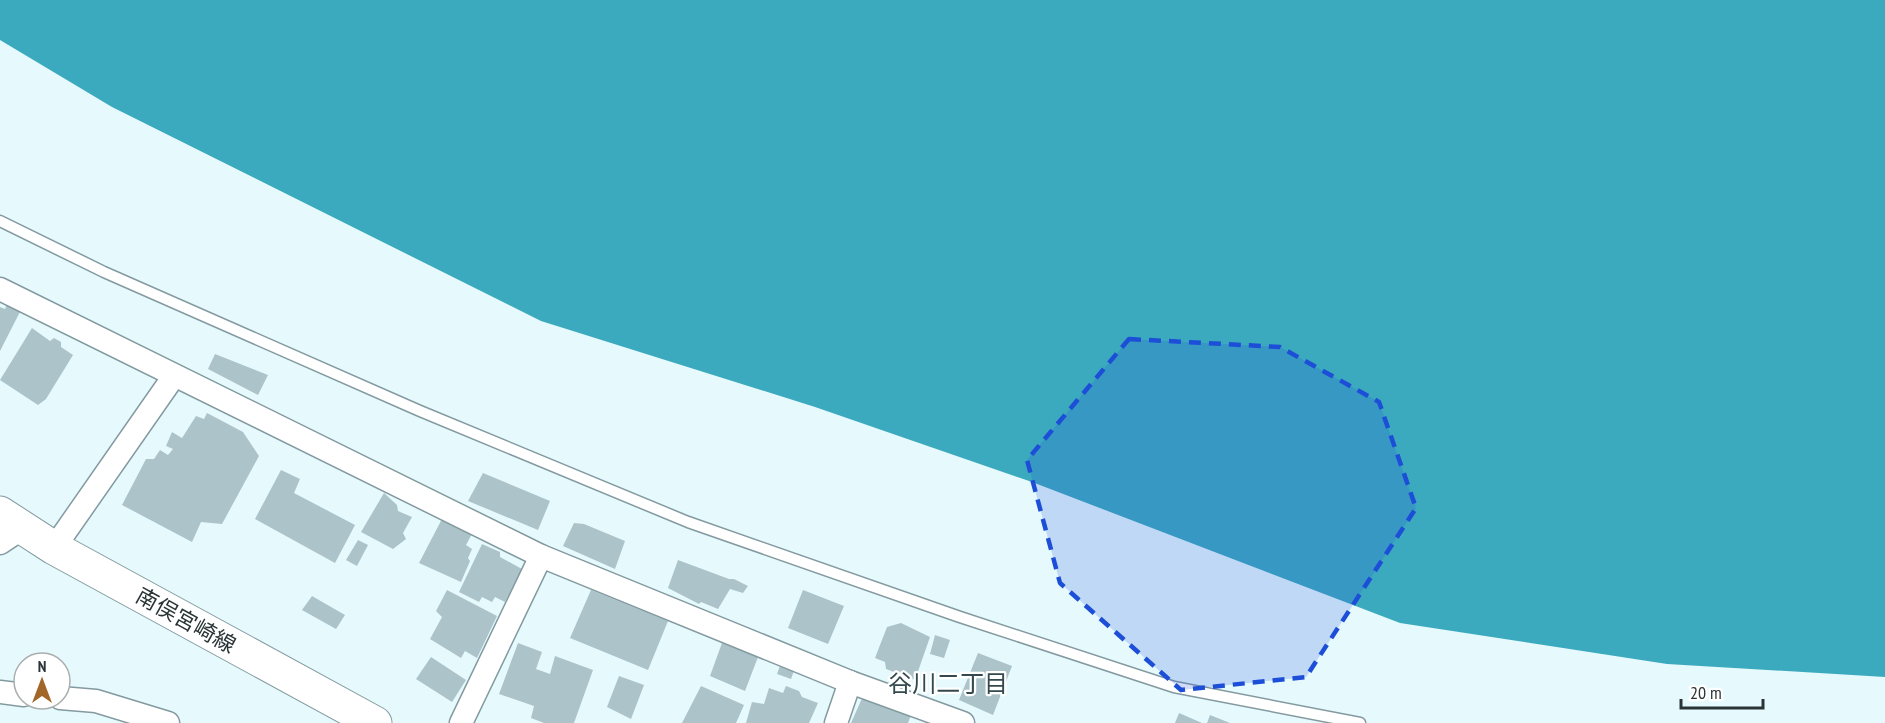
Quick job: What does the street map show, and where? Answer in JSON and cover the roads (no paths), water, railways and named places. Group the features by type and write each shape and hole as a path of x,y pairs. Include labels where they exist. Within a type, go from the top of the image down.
{"main road":[{"name":"南俣宮崎線","path":"8,528 54,548 375,723"}],"street":[{"path":"0,289 541,556 850,682 963,723"},
{"path":"54,548 174,376"},
{"path":"461,723 541,556"},
{"path":"836,723 850,682"},
{"path":"72,699 96,702 168,723"}],"lane":[{"path":"0,221 104,272 410,406 688,522 960,617 1174,687 1360,723"}],"water":[{"path":"0,0 1885,0 1885,677 1667,664 1400,623 1032,482 815,407 541,321 112,107 0,40"}],"district":[{"name":"谷川二丁目","path":"948,684"}]}
